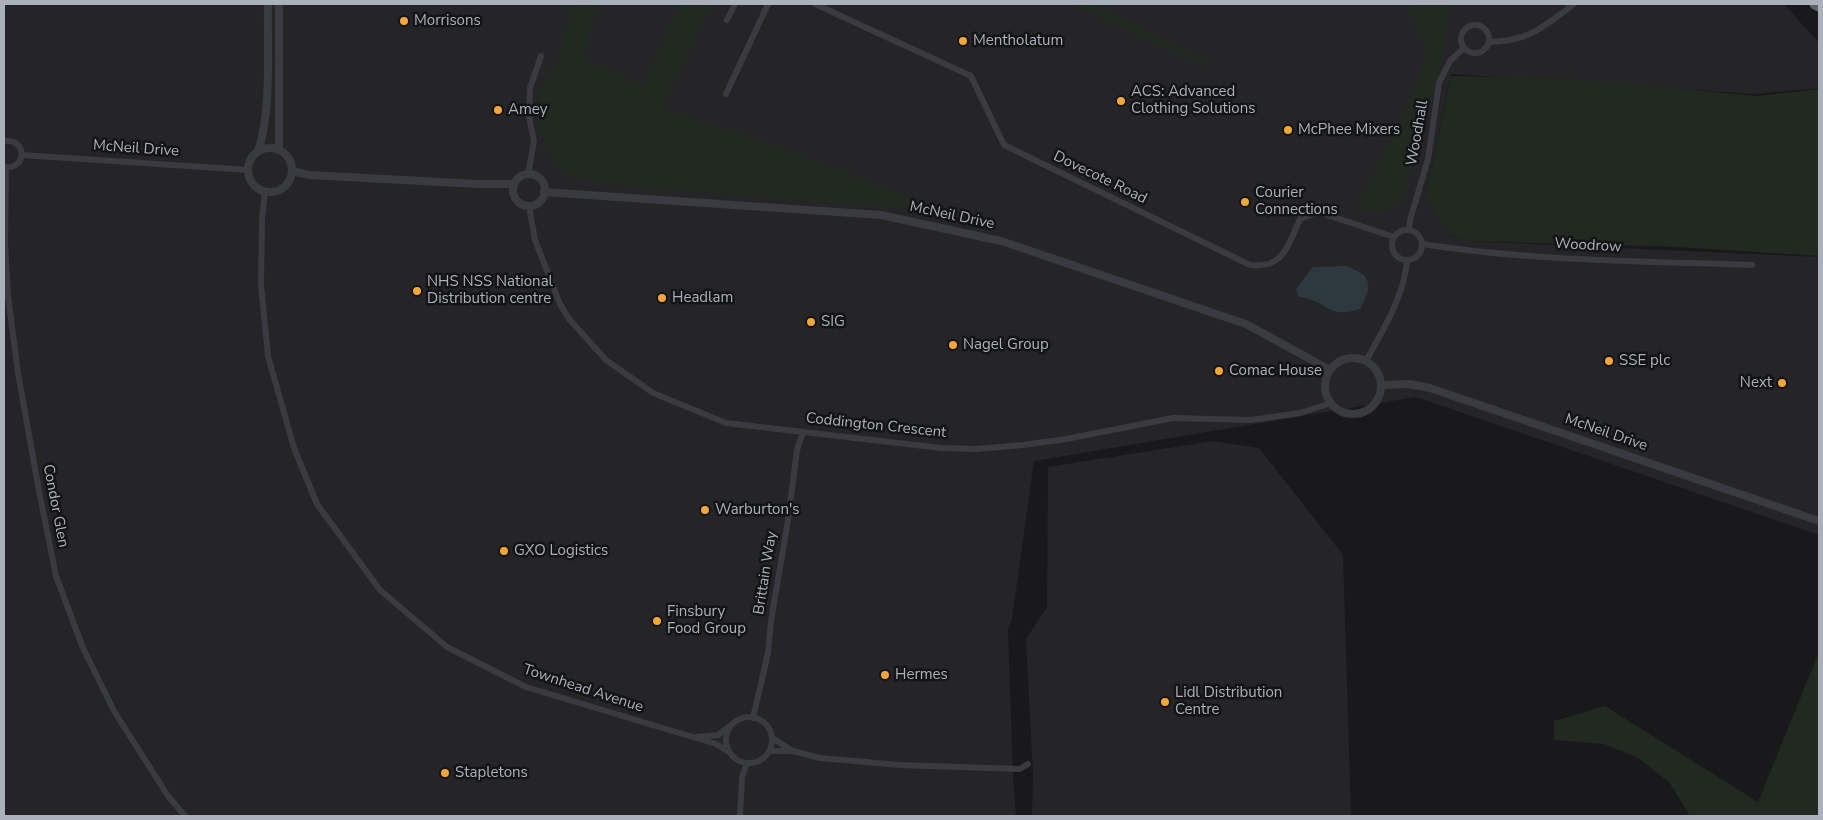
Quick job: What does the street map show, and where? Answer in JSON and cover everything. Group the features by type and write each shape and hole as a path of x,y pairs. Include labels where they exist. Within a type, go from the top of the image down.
{"highway":[{"path":"1815,4 1819,6"}],"street":[{"path":"258,151 264,148 279,150 289,158 292,171 286,185 273,192 265,191 253,184 248,170 249,163 258,151 263,138 267,100 268,4"},
{"path":"279,4 279,150"},
{"path":"727,20 735,4"},
{"path":"726,94 768,4"},
{"name":"Dovecote Road","path":"815,4 971,76 1004,145 1250,265 1263,266 1273,263 1284,252 1300,219 1318,212 1394,237"},
{"path":"1489,42 1507,41 1534,34 1574,4"},
{"path":"1471,25 1477,25 1485,29 1489,35 1489,42 1486,48 1478,53 1469,52 1464,48 1461,43 1461,34 1464,29 1471,25"},
{"name":"Woodhall","path":"1409,230 1410,220 1428,159 1439,83 1450,60 1464,48"},
{"path":"528,175 534,141 529,117 530,88 541,56"},
{"path":"4,141 10,140 17,144 22,155 18,164 5,168"},
{"name":"McNeil Drive","path":"22,155 248,170"},
{"name":"Condor Glen","path":"5,168 5,242 8,296 17,364 56,576 83,648 114,711 168,796 184,816"},
{"path":"292,171 309,175 478,184 514,184"},
{"path":"533,175 541,181 544,192 542,198 537,204 529,206 520,204 513,193 514,184 520,178 533,175"},
{"name":"Townhead Avenue","path":"265,191 262,220 261,285 268,356 294,448 317,504 380,590 447,647 526,687 716,744 729,752"},
{"name":"McNeil Drive","path":"544,192 881,215 1001,241 1246,324 1330,370"},
{"name":"Coddington Crescent","path":"529,206 535,240 560,304 569,319 606,360 653,393 726,423 940,448 978,448 1023,445 1066,439 1173,418 1250,420 1300,413 1331,402"},
{"path":"1409,230 1419,236 1422,244 1420,253 1407,261 1399,258 1393,251 1394,237 1401,231 1409,230"},
{"name":"Woodrow","path":"1422,244 1479,252 1627,261 1752,265"},
{"path":"1366,360 1396,301 1406,273 1407,261"},
{"path":"1358,358 1366,360 1377,370 1382,385 1376,403 1368,410 1359,413 1343,412 1331,402 1325,386 1330,370 1342,360 1358,358"},
{"name":"McNeil Drive","path":"1382,385 1408,384 1430,388 1819,521"},
{"name":"Brittain Way","path":"753,718 768,653 771,621 788,520 797,450 803,432"},
{"path":"743,718 753,718 762,722 767,726 772,738 769,752 760,761 740,762 729,752 726,738 732,725 743,718"},
{"name":"Townhead Avenue","path":"692,737 718,735 732,725"},
{"path":"772,738 793,751"},
{"path":"769,752 793,751 820,758 900,765 1020,769 1028,764"},
{"path":"740,816 742,776 747,763"}],"shaded area":[{"path":"4,4 1784,4 1819,43 1819,88 1754,94 1451,74 1425,199 1451,235 1467,241 1819,257 1819,535 1416,397 1034,461 1012,619 1008,629 1016,816 4,816"},
{"path":"571,4 597,4 584,53 587,60 642,86 681,4 711,4 662,108 746,135 968,219 900,208 609,185 576,179 560,169 550,155 541,133 539,98 549,68 557,70"},
{"path":"1071,4 1091,4 1210,60 1206,67"},
{"path":"1411,4 1452,4 1449,10 1442,61 1404,195 1393,207 1384,212 1356,210 1409,102 1428,49 1408,12"},
{"path":"1451,76 1572,79 1758,96 1819,89 1819,256 1679,247 1466,241 1450,234 1425,199"},
{"path":"1346,266 1362,274 1368,283 1367,294 1360,309 1349,312 1333,311 1309,299 1299,297 1296,289 1313,267"},
{"path":"1213,441 1259,448 1343,555 1351,816 1032,816 1033,775 1026,639 1047,607 1048,467"},
{"path":"1819,652 1819,816 1689,816 1669,782 1638,758 1604,744 1554,740 1554,721 1605,706 1758,802"}],"place":[{"name":"Morrisons","path":"404,21"},
{"name":"Mentholatum","path":"963,41"},
{"name":"ACS: Advanced Clothing Solutions","path":"1121,101"},
{"name":"Amey","path":"498,110"},
{"name":"McPhee Mixers","path":"1288,130"},
{"name":"Courier Connections","path":"1245,202"},
{"name":"NHS NSS National Distribution centre","path":"417,291"},
{"name":"Headlam","path":"662,298"},
{"name":"SIG","path":"811,322"},
{"name":"Nagel Group","path":"953,345"},
{"name":"SSE plc","path":"1609,361"},
{"name":"Comac House","path":"1219,371"},
{"name":"Next","path":"1782,383"},
{"name":"Warburton's","path":"705,510"},
{"name":"GXO Logistics","path":"504,551"},
{"name":"Finsbury Food Group","path":"657,621"},
{"name":"Hermes","path":"885,675"},
{"name":"Lidl Distribution Centre","path":"1165,702"},
{"name":"Stapletons","path":"445,773"}]}
